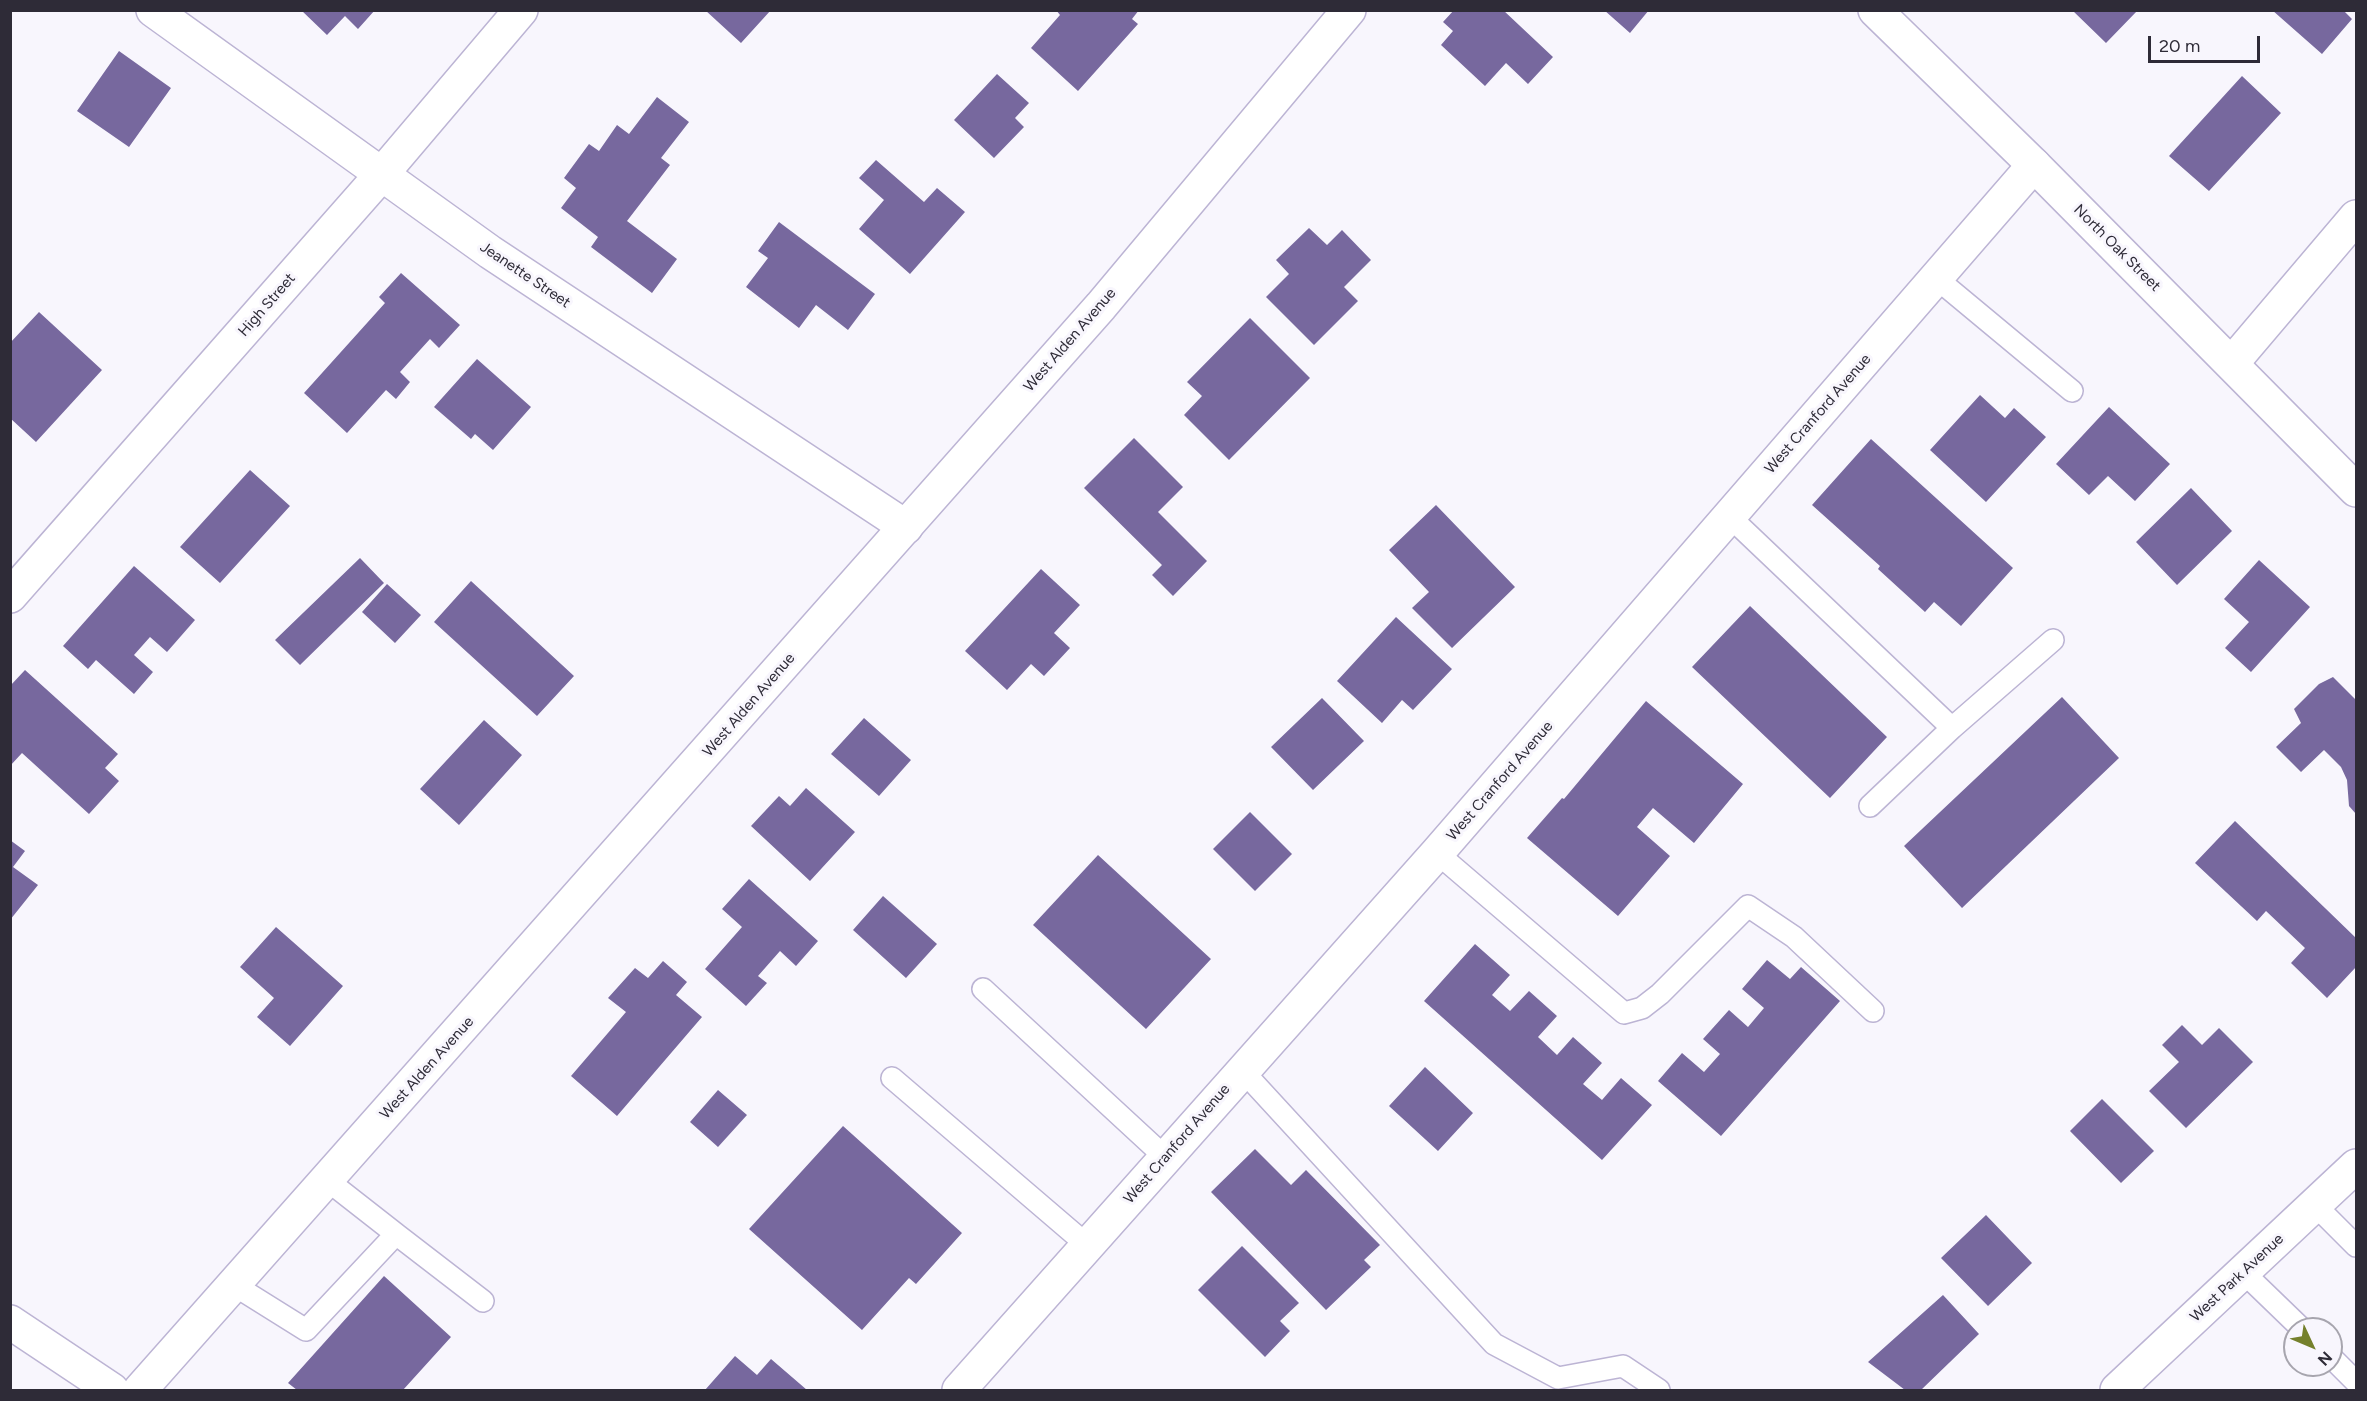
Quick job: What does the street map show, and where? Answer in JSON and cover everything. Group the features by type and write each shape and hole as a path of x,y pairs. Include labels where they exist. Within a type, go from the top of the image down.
{"street":[{"name":"Jeanette Street","path":"153,10 381,176 666,370 906,527"},
{"name":"High Street","path":"10,596 381,176 521,10"},
{"name":"West Alden Avenue","path":"140,1390 1101,306 1349,10"},
{"name":"North Oak Street","path":"1875,10 2034,165 2356,490"},
{"name":"West Cranford Avenue","path":"959,1390 1437,853 2034,165"},
{"path":"2232,363 2356,217"},
{"name":"West Park Avenue","path":"2117,1390 2356,1166"},
{"path":"10,1322 112,1390"}],"lane":[{"path":"1936,278 2072,391"},
{"path":"1729,516 1952,728"},
{"path":"1870,806 1952,728 2054,640"},
{"path":"1437,853 1624,1013 1642,1008 1660,994 1748,906 1794,937 1873,1011"},
{"path":"983,989 1166,1158"},
{"path":"1242,1070 1494,1344 1560,1384 1623,1366 1659,1390"},
{"path":"892,1078 1088,1245"},
{"path":"327,1180 483,1301"},
{"path":"2315,1204 2356,1246"},
{"path":"234,1285 306,1330 396,1234"},
{"path":"2243,1272 2290,1317"},
{"path":"2343,1369 2356,1382"}],"building":[{"path":"301,10 375,10 358,29 345,16 327,35"},
{"path":"705,10 771,10 741,43"},
{"path":"1056,10 1139,10 1132,19 1138,24 1078,91 1031,48 1060,15"},
{"path":"1454,10 1503,10 1553,57 1528,84 1506,63 1485,86 1441,45 1453,31 1443,22"},
{"path":"1604,10 1649,10 1630,33"},
{"path":"2072,10 2138,10 2106,43"},
{"path":"2272,10 2343,10 2352,19 2322,54"},
{"path":"119,51 171,88 129,147 77,111"},
{"path":"997,74 1029,103 1015,118 1024,127 994,158 954,120"},
{"path":"2242,76 2281,113 2209,191 2169,156"},
{"path":"657,97 689,122 661,158 670,165 627,221 677,259 652,293 591,247 598,237 561,208 576,188 564,178 589,144 599,151 617,125 629,134"},
{"path":"876,160 924,202 937,188 965,212 910,274 859,229 884,200 859,178"},
{"path":"779,222 875,294 848,330 816,305 799,328 746,287 768,258 758,251"},
{"path":"1309,228 1327,245 1342,230 1371,260 1344,287 1358,301 1314,345 1266,297 1289,274 1276,260"},
{"path":"401,273 460,325 439,348 430,339 400,372 410,382 396,399 386,390 347,433 304,393 385,303 379,297"},
{"path":"39,312 102,370 36,442 10,418 10,343"},
{"path":"1250,318 1310,378 1229,460 1184,415 1202,396 1187,382"},
{"path":"477,359 531,407 493,450 475,434 471,439 434,407"},
{"path":"1980,395 2005,418 2014,408 2046,437 1986,502 1930,450"},
{"path":"2109,407 2170,464 2135,501 2108,476 2089,495 2056,464"},
{"path":"1134,438 1183,487 1158,512 1207,561 1173,596 1152,575 1162,565 1084,488"},
{"path":"1871,439 2013,568 1961,626 1934,602 1925,612 1878,569 1880,566 1812,505"},
{"path":"250,470 290,506 220,583 180,547"},
{"path":"2191,488 2232,531 2177,585 2136,542"},
{"path":"1436,505 1515,587 1452,648 1412,608 1429,592 1389,550"},
{"path":"360,558 384,583 300,665 275,640"},
{"path":"2259,560 2310,607 2251,672 2225,648 2249,622 2224,599"},
{"path":"134,566 195,620 167,652 150,637 134,655 153,672 134,694 96,660 88,669 63,646"},
{"path":"1041,569 1080,605 1054,633 1070,648 1044,676 1031,664 1007,690 965,651"},
{"path":"471,581 574,676 537,716 434,622"},
{"path":"387,584 421,615 395,643 362,612"},
{"path":"1750,606 1887,737 1830,798 1692,667"},
{"path":"1396,617 1452,669 1413,710 1402,700 1382,723 1337,681"},
{"path":"25,670 118,754 105,768 119,781 89,814 22,753 10,766 10,686"},
{"path":"2333,677 2356,700 2356,814 2349,806 2347,780 2341,767 2324,750 2301,772 2276,747 2301,723 2294,709 2319,684"},
{"path":"2062,697 2119,758 1962,908 1904,846"},
{"path":"1322,698 1364,741 1313,790 1271,747"},
{"path":"1646,701 1743,784 1694,843 1653,808 1637,827 1670,856 1618,916 1527,838 1562,798 1564,799"},
{"path":"864,718 911,760 879,796 831,754"},
{"path":"484,720 522,755 459,825 420,789"},
{"path":"806,788 855,832 810,881 751,826 779,796 790,806"},
{"path":"1250,812 1292,854 1255,891 1213,849"},
{"path":"2235,821 2356,938 2356,967 2327,998 2291,963 2305,948 2266,911 2257,921 2195,863"},
{"path":"10,840 25,851 13,867 38,885 10,920"},
{"path":"1098,855 1211,959 1146,1029 1033,925"},
{"path":"749,879 818,941 796,966 780,951 758,976 767,983 746,1006 705,969 742,927 722,909"},
{"path":"883,896 937,944 906,978 853,930"},
{"path":"276,927 343,986 290,1046 257,1017 274,998 240,967"},
{"path":"1475,944 1510,975 1492,995 1510,1011 1529,991 1557,1016 1538,1037 1557,1055 1573,1037 1602,1063 1583,1084 1602,1100 1621,1078 1652,1105 1602,1160 1424,1001"},
{"path":"1767,960 1790,979 1801,967 1840,1001 1721,1136 1658,1081 1682,1053 1704,1072 1720,1054 1703,1039 1729,1010 1748,1027 1764,1008 1742,989"},
{"path":"663,961 687,982 676,995 702,1017 617,1116 571,1076 626,1012 608,998 635,968 648,978"},
{"path":"2182,1025 2202,1045 2219,1028 2253,1062 2186,1128 2149,1091 2179,1062 2162,1045"},
{"path":"1425,1067 1473,1113 1438,1151 1389,1106"},
{"path":"718,1090 747,1115 718,1147 690,1122"},
{"path":"2102,1099 2154,1151 2121,1183 2070,1131"},
{"path":"843,1126 962,1233 916,1284 909,1278 862,1330 749,1229"},
{"path":"1255,1149 1291,1185 1306,1170 1380,1245 1364,1260 1371,1267 1326,1310 1211,1192"},
{"path":"1986,1215 2032,1263 1988,1306 1941,1258"},
{"path":"1242,1246 1299,1303 1280,1321 1290,1331 1265,1357 1198,1290"},
{"path":"384,1276 451,1337 403,1390 297,1390 288,1383"},
{"path":"1943,1295 1979,1334 1921,1390 1905,1390 1868,1362"},
{"path":"735,1356 757,1375 771,1359 807,1390 705,1390"}]}
